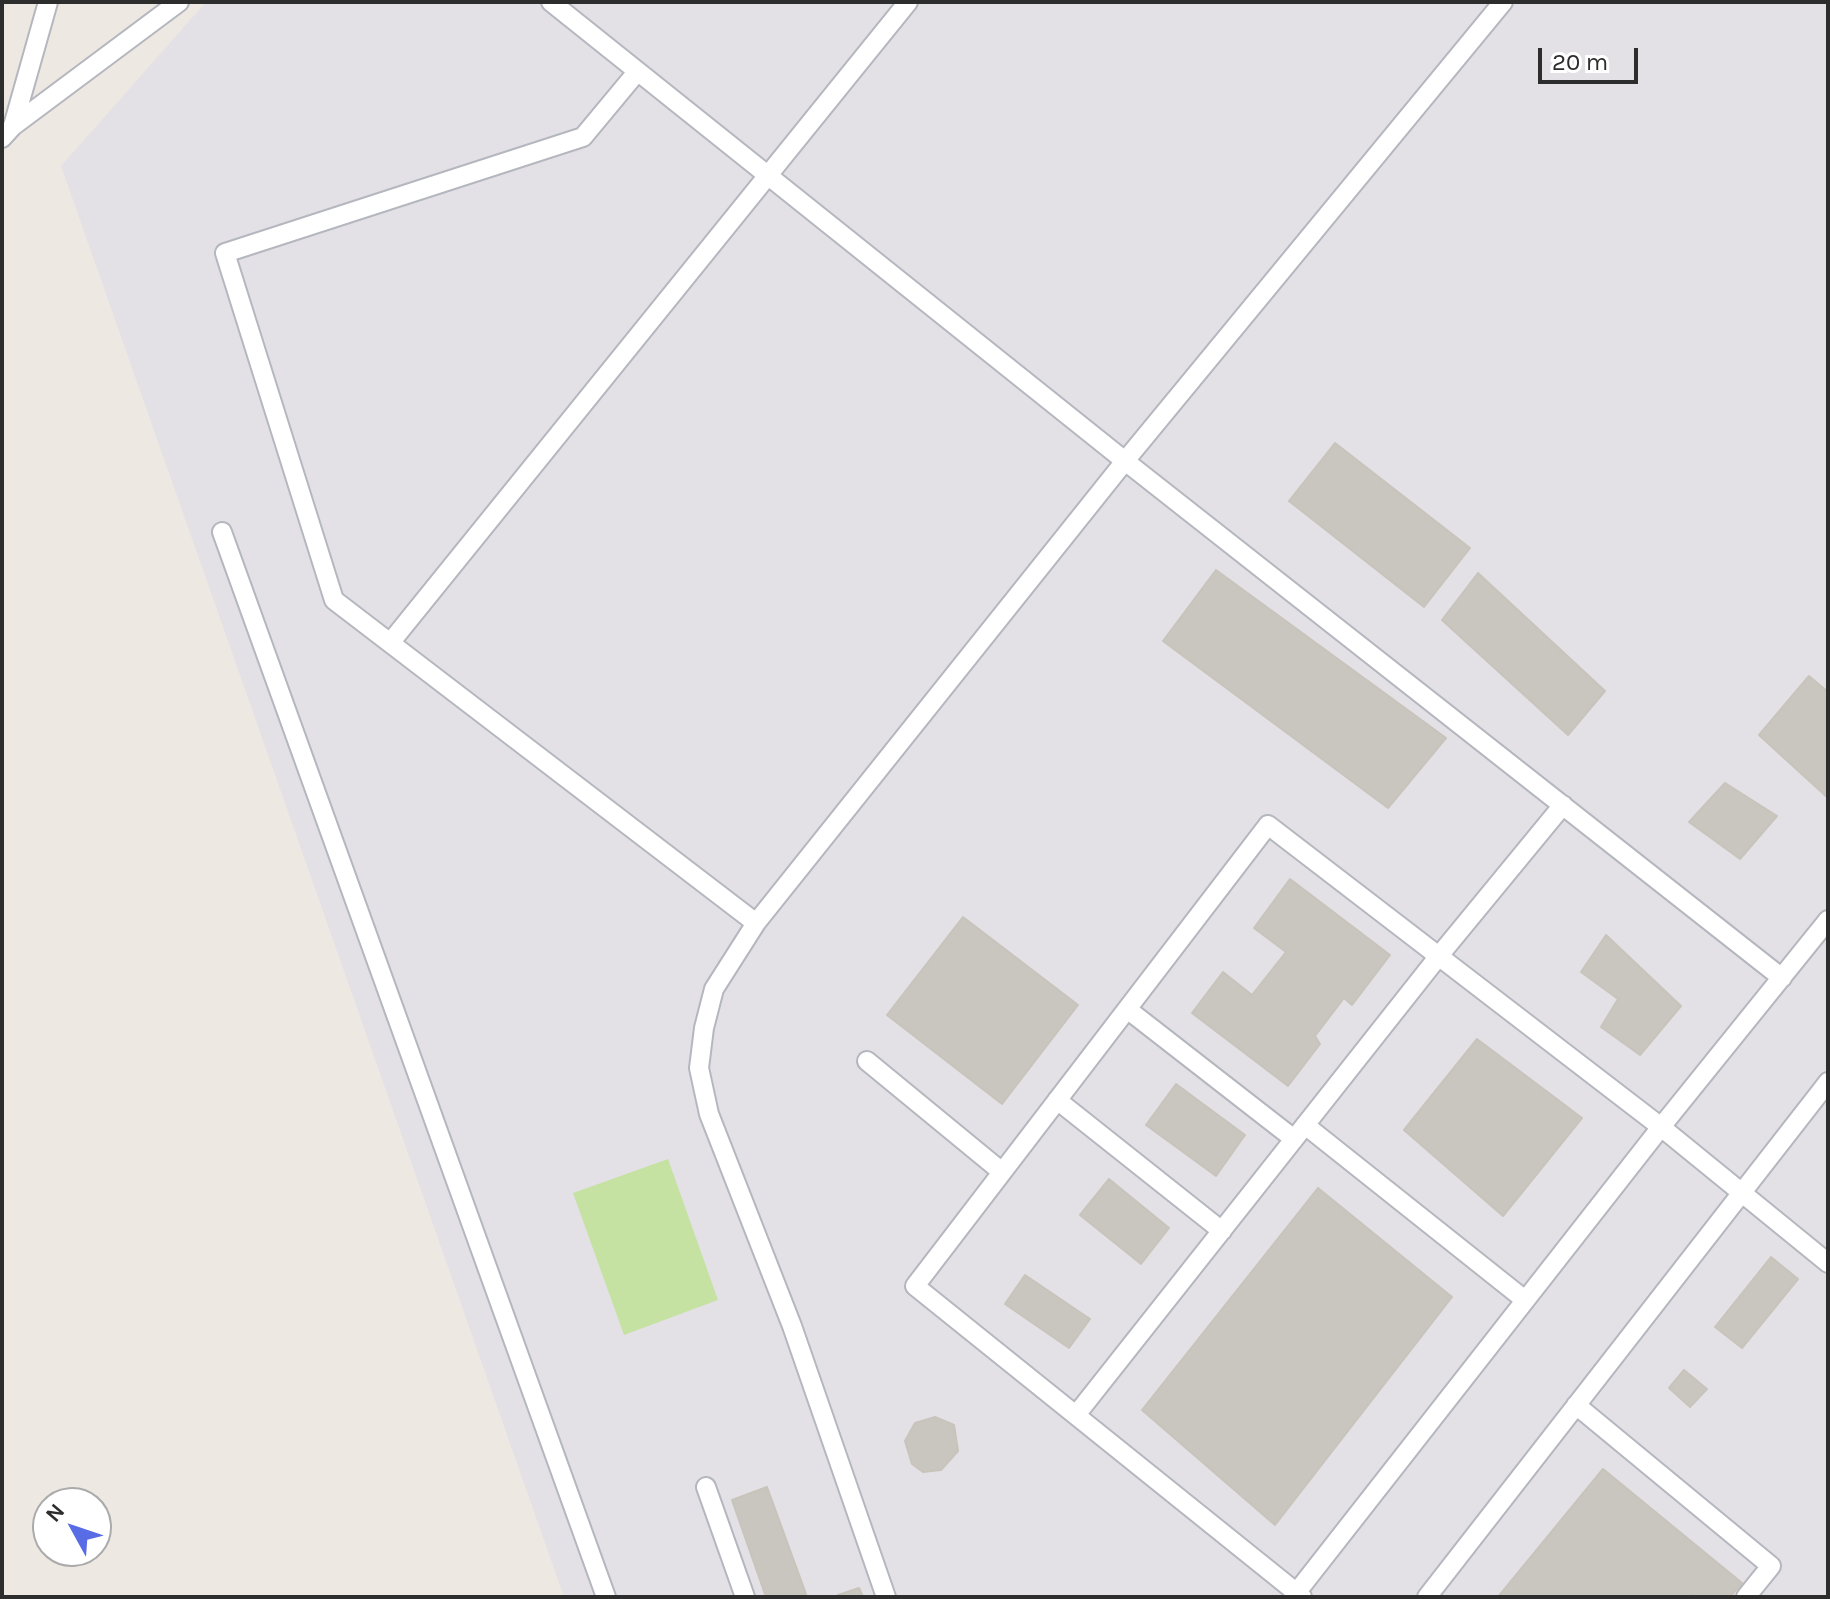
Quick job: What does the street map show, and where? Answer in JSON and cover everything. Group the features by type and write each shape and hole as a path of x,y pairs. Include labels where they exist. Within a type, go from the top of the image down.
{"lane":[{"path":"8,132 48,2"},
{"path":"8,132 179,2"},
{"path":"551,2 1125,461 1782,978"},
{"path":"390,643 908,2"},
{"path":"886,1597 792,1326 709,1114 699,1068 714,989 756,923 1125,461 1503,2"},
{"path":"637,72 583,137 225,253 334,600 756,923"},
{"path":"222,532 606,1597"},
{"path":"1076,1415 1438,957 1563,805"},
{"path":"1828,920 1661,1127 1525,1300 1297,1596 915,1286 1268,825 1661,1127 1828,1263"},
{"path":"1127,1009 1300,1132 1525,1300"},
{"path":"867,1061 1002,1172"},
{"path":"1427,1597 1828,1082"},
{"path":"1057,1100 1222,1231"},
{"path":"1576,1405 1771,1566 1746,1597"},
{"path":"706,1487 745,1597"}],"shaded area":[{"path":"206,2 1828,2 1828,1597 564,1597 61,166"}],"green space":[{"path":"668,1159 718,1300 624,1335 573,1193"}],"building":[{"path":"1335,443 1470,548 1424,607 1289,501"},
{"path":"1216,570 1446,738 1388,808 1163,641"},
{"path":"1478,573 1605,691 1568,735 1442,620"},
{"path":"1809,676 1828,692 1828,798 1759,735"},
{"path":"1725,783 1777,816 1740,859 1689,822"},
{"path":"1290,879 1390,955 1352,1005 1344,998 1315,1036 1320,1044 1288,1086 1192,1013 1223,972 1252,995 1286,952 1254,928"},
{"path":"963,917 1078,1005 1002,1104 887,1015"},
{"path":"1606,935 1681,1006 1640,1055 1601,1027 1618,999 1581,972"},
{"path":"1477,1039 1582,1118 1503,1216 1404,1130"},
{"path":"1176,1084 1245,1135 1216,1176 1146,1125"},
{"path":"1109,1179 1169,1228 1141,1264 1080,1215"},
{"path":"1318,1188 1452,1297 1275,1525 1142,1410"},
{"path":"1771,1257 1798,1279 1742,1348 1715,1327"},
{"path":"1025,1275 1090,1319 1069,1348 1005,1304"},
{"path":"1684,1370 1707,1389 1690,1407 1669,1388"},
{"path":"935,1417 954,1425 958,1451 941,1470 923,1472 912,1464 905,1441 915,1423"},
{"path":"1603,1469 1742,1583 1730,1597 1696,1597 1692,1594 1689,1597 1498,1597"},
{"path":"767,1487 806,1594 798,1597 766,1597 732,1500"},
{"path":"859,1588 863,1597 838,1595"}]}
